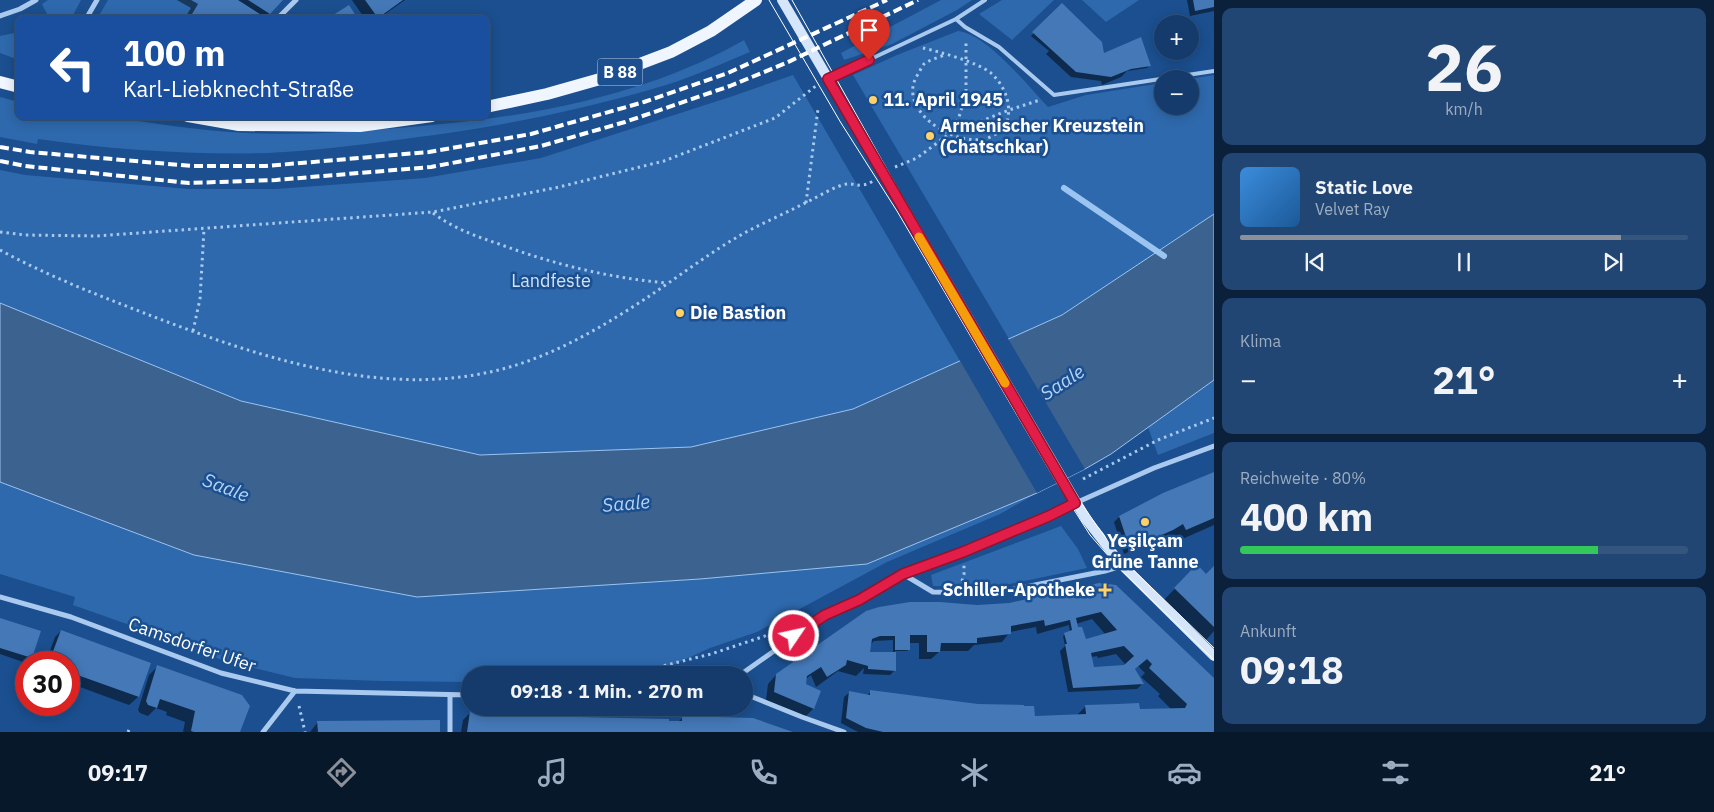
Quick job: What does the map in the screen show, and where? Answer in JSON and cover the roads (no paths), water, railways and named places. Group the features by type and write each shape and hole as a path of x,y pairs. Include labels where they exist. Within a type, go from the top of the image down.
{"main road":[{"name":"B 88","path":"490,106 548,94 600,80 671,52 711,31 756,0"},
{"path":"0,82 15,86"},
{"path":"220,120 239,125 360,126 403,120"}],"street":[{"path":"0,16 20,9 36,0"},
{"path":"88,15 97,0"},
{"path":"281,15 296,0"},
{"path":"782,0 1075,503 1121,564 1214,656"},
{"path":"753,666 825,615 859,600 903,574 963,552 1049,516 1154,468 1214,446"},
{"path":"903,574 933,592 995,593 1105,571 1118,568 1121,564"},
{"name":"Camsdorfer Ufer","path":"0,597 71,617 221,674 295,691 461,695"},
{"path":"263,732 295,691"},
{"path":"450,695 450,732"},
{"path":"753,697 844,732"}],"lane":[{"path":"828,79 956,19 985,0"},
{"path":"956,19 965,27 999,47 1054,95 1214,70"}],"water":[{"name":"Saale","path":"1214,214 1214,380 1111,454 1085,469 1037,493 867,564 700,579 417,597 194,555 0,482 0,303 241,401 480,455 691,447 853,409 1062,315"}],"waterway":[{"path":"1064,188 1164,256"}],"tram line":[{"path":"769,0 841,123 897,211 1057,483 1090,535 1118,567 1214,660"},
{"path":"792,0 907,205 1080,501 1121,558 1214,648"}],"railway":[{"path":"0,147 30,152 192,166 266,166 429,152 531,134 644,102 728,73 887,0"},
{"path":"0,161 25,166 189,183 276,180 431,167 541,146 625,122 730,86 786,63 918,0"}],"place":[{"name":"11. April 1945","path":"873,100"},
{"name":"Armenischer Kreuzstein (Chatschkar)","path":"930,136"},
{"name":"Die Bastion","path":"680,313"},
{"name":"Yeşilçam Grüne Tanne","path":"1145,522"},
{"name":"Schiller-Apotheke","path":"1105,590"}],"park label":[{"name":"Landfeste","path":"551,281"}]}
